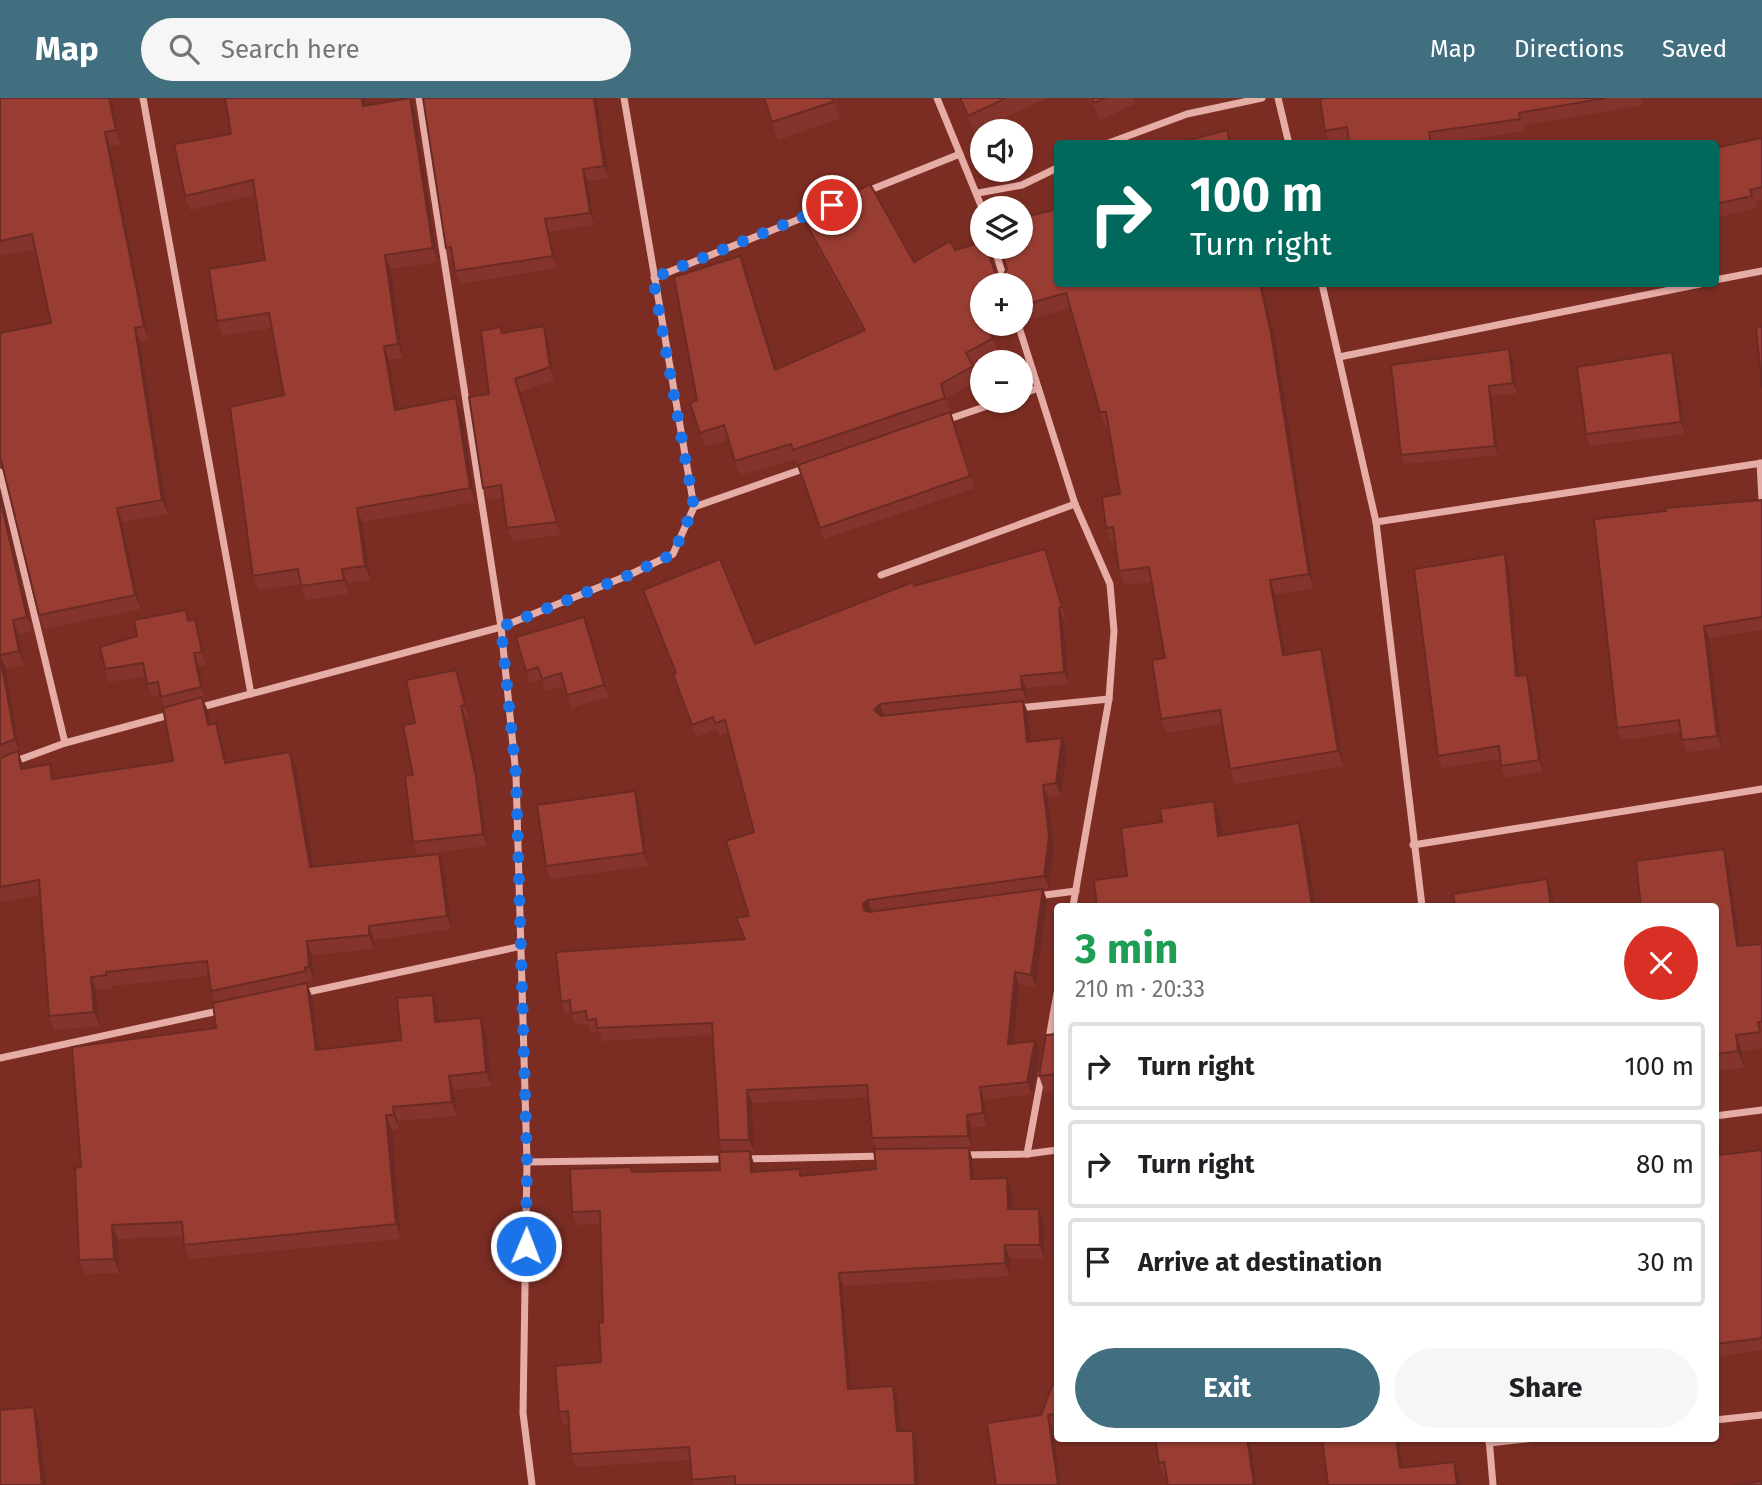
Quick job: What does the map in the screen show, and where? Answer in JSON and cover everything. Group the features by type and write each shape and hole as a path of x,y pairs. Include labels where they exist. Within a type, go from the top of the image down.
{"street":[{"path":"144,98 251,694"},
{"path":"419,98 501,627 516,775 527,1163 523,1413 531,1485"},
{"path":"0,767 65,743 501,627 629,575 673,554 694,507 624,98"},
{"path":"937,98 979,196"},
{"path":"1117,140 1187,114 1262,98"},
{"path":"1278,98 1288,140"},
{"path":"858,195 960,154"},
{"path":"978,193 1022,185 1054,169"},
{"path":"653,278 845,200"},
{"path":"1719,280 1762,271"},
{"path":"1323,287 1376,522 1422,903"},
{"path":"1339,357 1685,287"},
{"path":"1022,336 1075,504 1110,584 1114,631 1109,699 1074,903"},
{"path":"1033,390 1038,388"},
{"path":"938,423 970,412"},
{"path":"1376,522 1761,463 1762,499"},
{"path":"694,507 809,467"},
{"path":"0,472 65,743"},
{"path":"881,575 1075,504"},
{"path":"1003,710 1109,699"},
{"path":"1413,845 1762,789"},
{"path":"1022,898 1076,891"},
{"path":"294,995 522,947"},
{"path":"1047,1047 1054,1009"},
{"path":"0,1058 227,1010"},
{"path":"1027,1154 1045,1060"},
{"path":"1719,1115 1762,1110"},
{"path":"958,1155 1027,1154 1054,1150"},
{"path":"527,1163 888,1156"},
{"path":"1719,1420 1762,1415"},
{"path":"1489,1442 1493,1485"}],"building":[{"path":"0,98 109,98 116,130 105,132 144,326 135,328 162,500 117,508 135,595 39,615 0,456 0,333 51,323 32,234 0,241"},
{"path":"225,98 362,98 363,106 410,98 433,248 385,255 398,344 384,346 395,410 456,398 470,488 357,508 365,566 342,569 344,580 301,586 298,569 253,576 230,407 284,395 269,313 217,321 209,269 265,260 253,180 185,196 174,144 231,134"},
{"path":"423,98 594,98 604,166 583,169 590,213 545,219 553,256 455,271 451,247 446,248"},
{"path":"764,98 832,98 833,102 772,122"},
{"path":"960,98 1006,98 968,116"},
{"path":"1092,98 1106,98 1094,103"},
{"path":"1606,98 1519,113 1520,119 1429,132 1430,140 1349,140 1347,127 1325,131 1320,99"},
{"path":"1227,130 1229,140 1190,140"},
{"path":"1762,138 1762,187 1750,190 1752,196 1719,203 1719,147"},
{"path":"870,184 914,262 950,241 955,250 970,246 970,259 991,259 995,273 970,273 970,336 993,338 966,353 970,368 941,384 945,398 793,450 791,444 735,461 724,425 700,433 690,403 697,400 674,277 740,256 775,370 865,330 804,220"},
{"path":"1054,210 1054,287 1261,287 1271,333 1309,574 1270,580 1283,655 1321,649 1338,751 1230,769 1220,710 1161,719 1152,660 1165,658 1149,567 1119,571 1113,527 1106,528 1102,497 1120,494 1106,412 1100,412 1066,293 1033,302 1033,273 1004,273 1007,269 1004,259 1033,259 1033,215"},
{"path":"544,326 550,367 515,379 557,522 507,528 501,485 483,488 469,397 489,394 481,331 500,327 502,333"},
{"path":"1762,326 1762,388 1756,327"},
{"path":"1509,349 1513,383 1489,386 1495,446 1401,455 1391,365"},
{"path":"1672,352 1681,422 1586,434 1577,367"},
{"path":"950,412 970,476 820,528 798,465"},
{"path":"0,498 27,617 13,620 19,651 0,655"},
{"path":"1762,500 1762,617 1704,626 1717,736 1682,740 1679,720 1617,728 1594,519 1666,511 1665,508"},
{"path":"1045,549 1062,607 1059,608 1064,672 1021,676 1022,689 880,704 874,710 881,716 1023,701 1027,742 1062,738 1056,783 1043,785 1049,837 1044,876 868,900 863,904 864,910 869,912 1043,889 1031,975 1015,972 1008,1044 1035,1041 1027,1082 980,1087 983,1113 967,1115 968,1136 872,1138 867,1085 747,1090 749,1140 719,1140 712,1023 597,1028 596,1019 587,1020 586,1011 571,1013 570,1000 561,1002 556,952 745,939 736,918 749,916 726,841 754,832 725,720 715,723 713,717 692,725 673,674 676,673 643,590 720,559 755,644 913,582 914,586"},
{"path":"1505,554 1516,676 1527,675 1539,760 1501,766 1499,746 1438,756 1414,569"},
{"path":"186,610 188,621 195,619 202,652 194,653 201,687 161,697 158,682 147,684 143,663 105,669 100,647 137,636 134,620"},
{"path":"584,617 604,685 567,695 561,673 542,679 538,667 526,671 516,637"},
{"path":"0,655 15,739 0,745"},
{"path":"456,670 465,705 461,706 476,777 483,834 413,842 405,776 413,775 403,725 415,723 406,680"},
{"path":"202,697 208,725 216,723 225,763 290,752 310,867 439,854 447,916 369,926 369,935 307,941 309,967 305,967 306,971 211,991 207,961 106,972 106,975 91,977 94,1012 49,1016 39,880 0,887 0,758 18,751 21,769 50,764 52,779 173,761 163,708"},
{"path":"635,791 644,853 546,866 537,805"},
{"path":"1214,801 1218,836 1299,823 1312,903 1097,903 1094,880 1127,876 1121,828 1162,822 1160,809"},
{"path":"1724,849 1737,946 1762,944 1762,1022 1758,1022 1760,1032 1736,1035 1738,1051 1719,1053 1719,903 1641,903 1636,861"},
{"path":"1547,879 1551,903 1454,903 1453,894"},
{"path":"307,983 316,1050 401,1040 397,998 433,995 435,1022 481,1018 486,1072 449,1076 452,1102 393,1107 394,1115 386,1115 396,1224 184,1245 182,1222 112,1225 114,1259 79,1260 75,1168 81,1167 72,1047 216,1028 213,1003"},
{"path":"1054,1034 1054,1074 1039,1076 1046,1035"},
{"path":"1719,1145 1720,1155 1762,1150 1762,1338 1719,1343"},
{"path":"969,1148 971,1179 1007,1178 1008,1209 1039,1209 1040,1245 1005,1245 1005,1263 839,1273 848,1389 893,1386 897,1431 913,1431 915,1485 735,1485 735,1476 692,1480 689,1447 571,1454 568,1411 559,1412 555,1366 601,1362 599,1323 603,1322 600,1211 572,1212 570,1169 631,1167 632,1172 720,1170 719,1152 750,1151 751,1172 800,1169 800,1176 876,1169 874,1149"},
{"path":"1054,1384 1054,1414 1048,1415 1058,1485 996,1485 987,1423 1041,1415"},
{"path":"34,1407 42,1485 0,1485 0,1410"},
{"path":"1156,1442 1248,1442 1254,1485 1168,1485 1164,1462 1159,1463"},
{"path":"1323,1442 1397,1442 1400,1468 1454,1462 1457,1485 1328,1485"},
{"path":"1762,1481 1762,1485 1733,1485"}],"route":[{"path":"526,1246 527,1163 516,775 501,627 629,575 673,554 694,507 653,278 832,205"}]}
